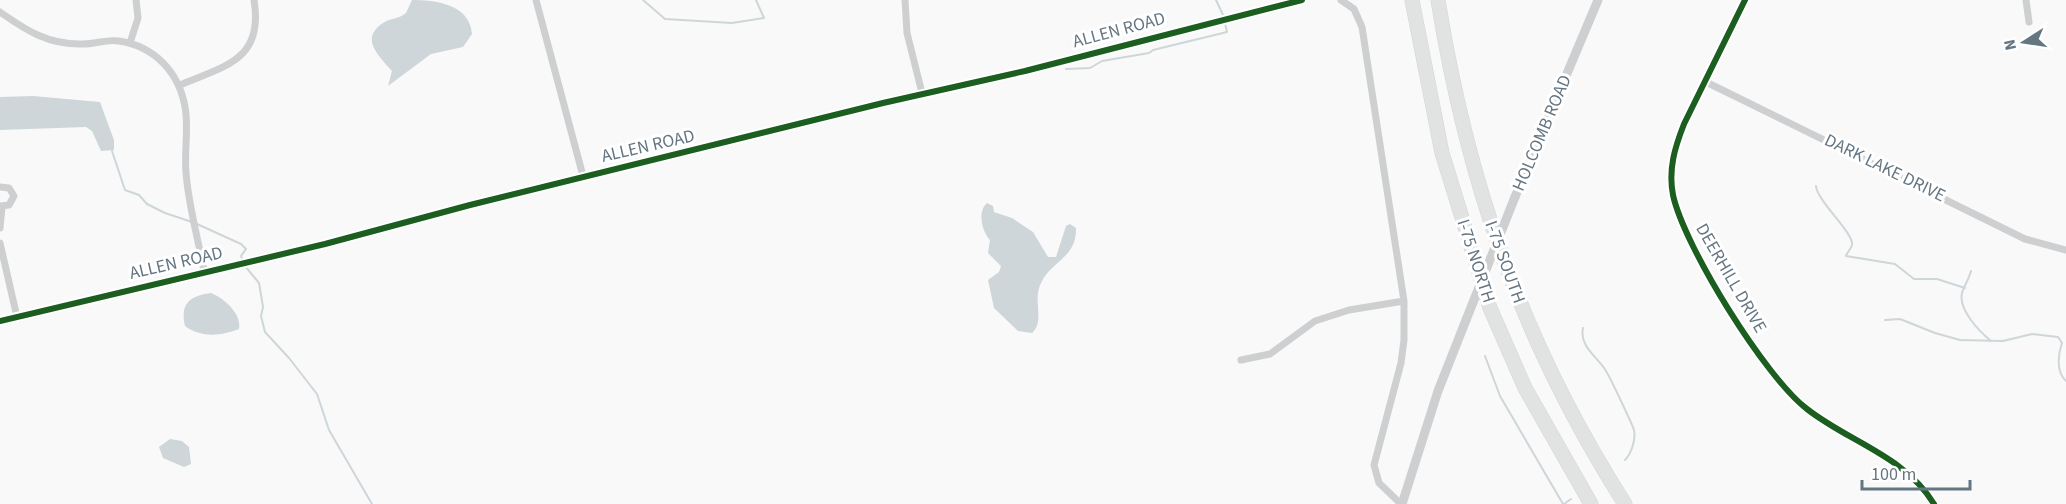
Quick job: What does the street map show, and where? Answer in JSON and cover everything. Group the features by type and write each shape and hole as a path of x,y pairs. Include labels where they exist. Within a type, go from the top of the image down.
{"highway":[{"name":"I-75 NORTH","path":"1412,0 1442,153 1490,308 1526,388 1591,504"},
{"name":"I-75 SOUTH","path":"1438,0 1450,74 1466,146 1510,281 1563,397 1625,504"}],"street":[{"path":"130,43 138,18 136,0"},
{"path":"180,86 233,63 245,54 254,38 256,18 254,0"},
{"path":"536,0 583,177"},
{"path":"906,0 907,33 922,93"},
{"name":"ALLEN ROAD","path":"0,321 325,244 583,177 1302,0"},
{"path":"1341,0 1354,9 1362,27 1404,301 1404,340 1401,363 1374,465 1379,483 1402,504"},
{"name":"HOLCOMB ROAD","path":"1402,504 1438,391 1515,197 1598,0"},
{"name":"DEERHILL DRIVE","path":"1745,0 1684,124 1671,168 1673,194 1678,212 1694,250 1776,380 1812,413 1896,464 1911,476 1934,504"},
{"path":"2026,0 2029,22"},
{"path":"0,12 37,37 62,45 87,44 107,39 130,43 147,50 166,64 180,86 186,109 186,173 204,271"},
{"name":"DARK LAKE DRIVE","path":"1704,81 2025,238 2066,250"},
{"path":"0,187 9,188 14,196 12,203 1,207 0,228"},
{"path":"0,243 17,317"},
{"path":"1241,360 1270,354 1315,321 1349,310 1404,301"}],"shaded area":[{"path":"412,0 441,3 458,10 470,24 472,34 463,47 431,54 388,86 392,71 377,53 372,35 383,23 406,13"},
{"path":"33,96 100,102 114,140 114,150 101,151 92,131 86,127 0,130 0,97"},
{"path":"987,203 993,206 994,212 1012,218 1033,232 1048,257 1056,257 1066,226 1070,224 1076,228 1071,248 1041,282 1038,293 1037,325 1032,333 1018,331 994,308 988,280 999,272 1001,266 988,253 990,240 983,227 981,216"},
{"path":"211,293 235,312 239,329 212,335 198,333 185,326 184,312 188,302 197,296"},
{"path":"170,439 182,441 189,447 191,464 184,467 163,458 159,447"}],"waterway":[{"path":"643,0 665,19 732,23 764,18 756,0"},
{"path":"1216,0 1224,17"},
{"path":"1066,69 1090,68 1102,61 1149,53 1153,50 1227,32 1225,23"},
{"path":"112,151 125,190 139,195 147,204 165,213 192,222"},
{"path":"1816,186 1822,200 1851,240 1852,245 1846,256 1895,264 1914,279 1937,279 1965,288"},
{"path":"197,224 241,244 246,249 241,256 243,261"},
{"path":"245,266 259,283 263,307 261,316 265,332 317,394 329,430 372,504"},
{"path":"1971,271 1962,293 1963,306 1976,326 1991,341"},
{"path":"1885,320 1900,319 1960,340 2003,341 2032,334 2058,337 2062,343 2059,368 2066,381"},
{"path":"1583,328 1586,346 1606,371 1634,430 1632,446 1625,460"},
{"path":"1485,356 1500,396 1563,504"},
{"path":"1564,504 1571,499"}],"cycle path":[{"path":"0,321 325,244 470,205 883,103 1025,71 1302,0"},
{"path":"1745,0 1684,124 1678,141 1671,176 1673,195 1680,218 1709,277 1728,309 1749,341 1790,393 1823,421 1875,451 1908,474 1922,487 1934,504"}]}
